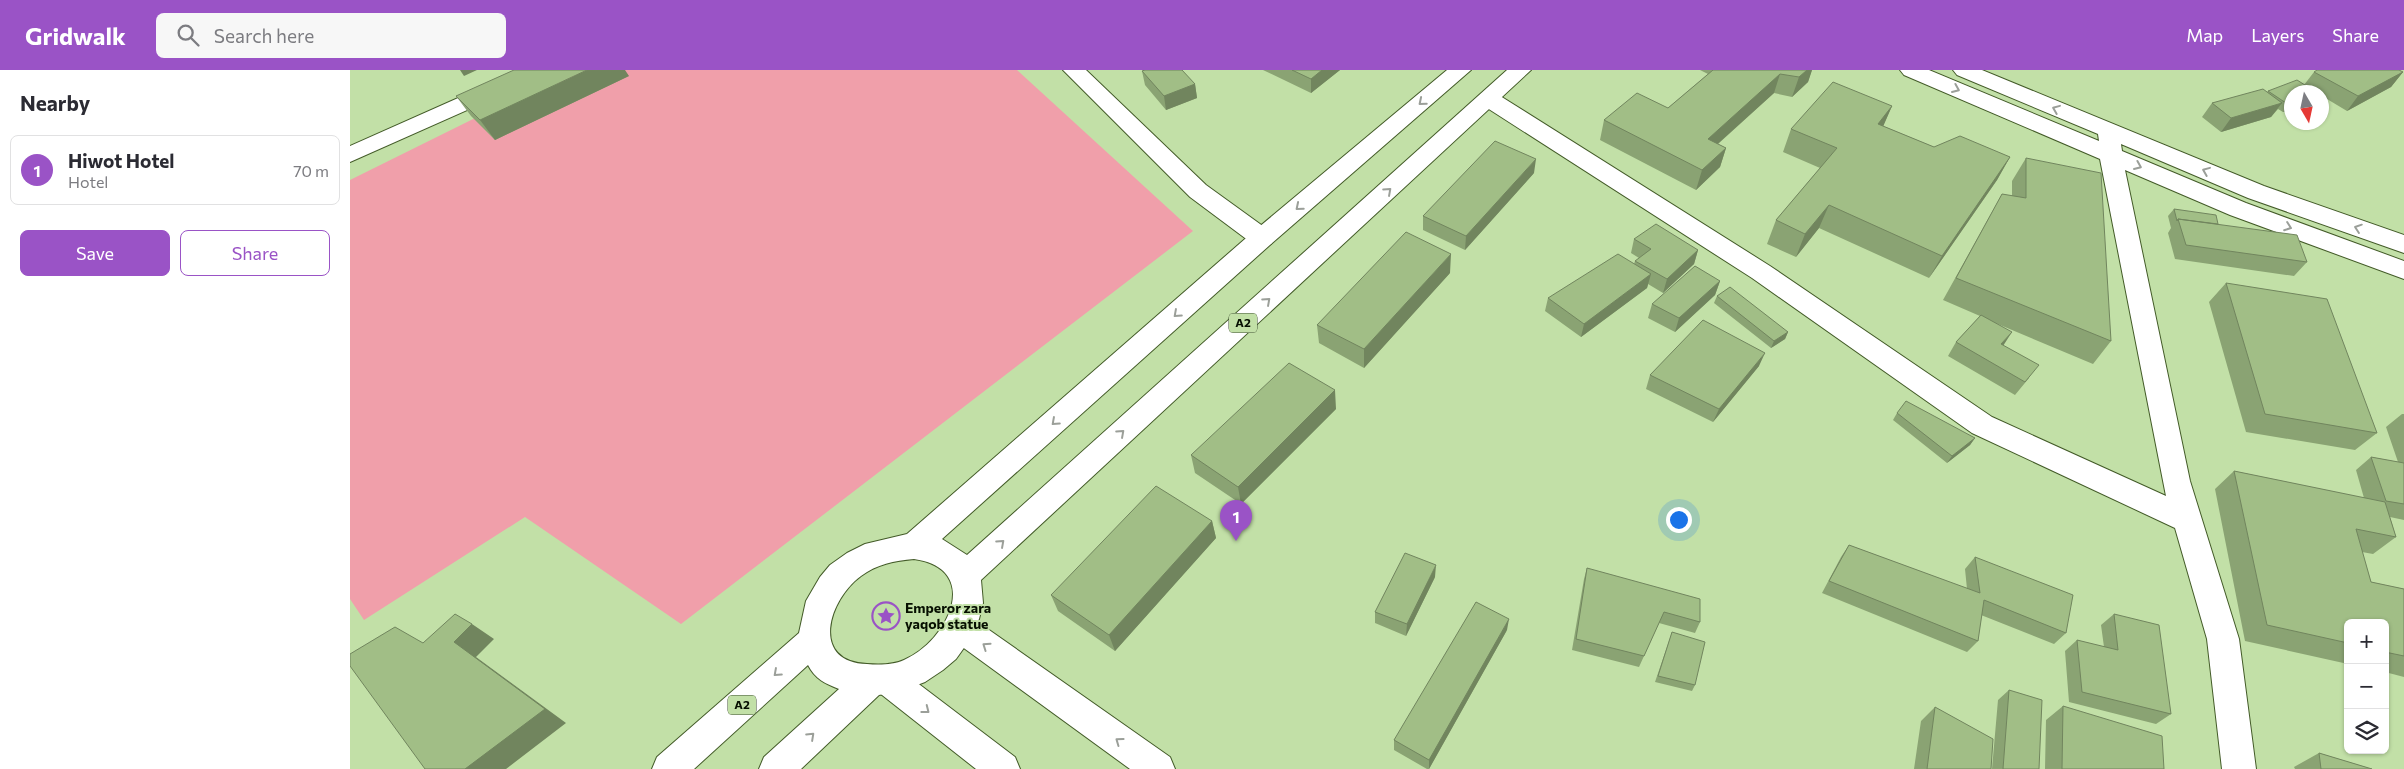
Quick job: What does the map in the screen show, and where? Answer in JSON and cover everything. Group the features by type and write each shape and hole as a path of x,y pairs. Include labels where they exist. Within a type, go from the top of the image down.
{"main road":[{"path":"350,155 539,70"},
{"path":"1074,70 1198,191 1262,238"},
{"path":"914,546 1262,238 1460,70"},
{"name":"A2","path":"965,576 1520,70"},
{"path":"1911,70 2110,143 2404,244"},
{"path":"1964,70 2000,76 2110,143 2238,209 2404,270"},
{"path":"1490,99 1761,272 1982,425 2188,520"},
{"path":"2110,143 2176,481 2223,638 2239,769"},
{"path":"914,546 936,550 953,560 965,576 969,592 968,610 961,628 948,646 931,661 910,673 879,680 850,678 832,670 820,657 814,640 814,617 824,594 841,574 864,558 889,548 914,546"},
{"path":"961,628 1158,769"},
{"name":"A2","path":"670,769 814,640"},
{"path":"776,769 879,680"},
{"path":"879,680 1003,769"}],"shaded area":[{"path":"572,70 1017,70 1193,231 681,624 525,517 364,620 350,599 350,180"}],"building":[{"path":"514,70 587,70 480,120 456,96"},
{"path":"1182,70 1195,84 1164,96 1142,71"},
{"path":"1292,70 1322,70 1311,79"},
{"path":"1713,70 1807,70 1799,77 1780,74 1708,139 1726,148 1702,170 1604,120 1637,93 1668,108"},
{"path":"2317,70 2399,70 2403,72 2358,96 2314,72"},
{"path":"2297,80 2305,85 2284,85 2284,102 2268,91"},
{"path":"1833,82 1892,106 1878,124 1934,147 1960,136 2010,157 1942,256 1829,205 1805,234 1776,220 1837,148 1791,129"},
{"path":"2263,89 2282,103 2231,118 2212,103"},
{"path":"1495,141 1536,159 1466,236 1423,216"},
{"path":"2026,158 2101,173 2111,341 1956,278 2002,194 2026,198"},
{"path":"2174,209 2216,215 2218,224 2178,219 2177,221"},
{"path":"2178,219 2297,235 2307,262 2186,245"},
{"path":"1656,224 1698,250 1667,279 1635,261 1651,249 1634,239"},
{"path":"1406,232 1451,254 1364,349 1317,325"},
{"path":"1618,254 1651,274 1584,324 1548,298"},
{"path":"1695,266 1720,281 1679,318 1652,304"},
{"path":"2226,283 2327,299 2377,433 2265,414"},
{"path":"1730,287 1788,332 1774,341 1717,296"},
{"path":"1981,315 2012,332 2001,344 2039,365 2025,382 1956,342"},
{"path":"1703,320 1765,353 1719,409 1650,375"},
{"path":"1289,363 1335,390 1238,487 1191,455"},
{"path":"1906,401 1975,438 1952,456 1897,413"},
{"path":"2371,457 2404,463 2404,504 2386,501"},
{"path":"2234,471 2385,502 2396,537 2356,529 2371,582 2404,589 2404,656 2389,653 2389,619 2344,619 2344,642 2267,625"},
{"path":"1156,486 1212,521 1109,635 1051,595"},
{"path":"1849,545 1980,593 1975,557 2073,595 2066,633 1984,600 1978,641 1829,581"},
{"path":"1405,553 1436,565 1407,624 1375,612"},
{"path":"1587,568 1700,599 1700,622 1664,612 1644,656 1576,639"},
{"path":"1476,602 1509,619 1429,760 1394,740"},
{"path":"455,614 472,624 454,642 545,709 465,769 425,769 350,666 350,654 395,627 423,643"},
{"path":"2114,614 2159,625 2171,714 2082,692 2077,640 2118,650"},
{"path":"1672,632 1705,642 1695,685 1658,676"},
{"path":"2009,690 2042,700 2039,769 2003,769"},
{"path":"2063,706 2162,736 2164,769 2062,769"},
{"path":"1935,707 1993,739 1991,769 1927,769"},
{"path":"2319,753 2372,769 2321,769"}],"place":[{"name":"Hiwot Hotel","path":"1236,541"},
{"name":"Emperor zara yaqob statue","path":"886,616"}]}
